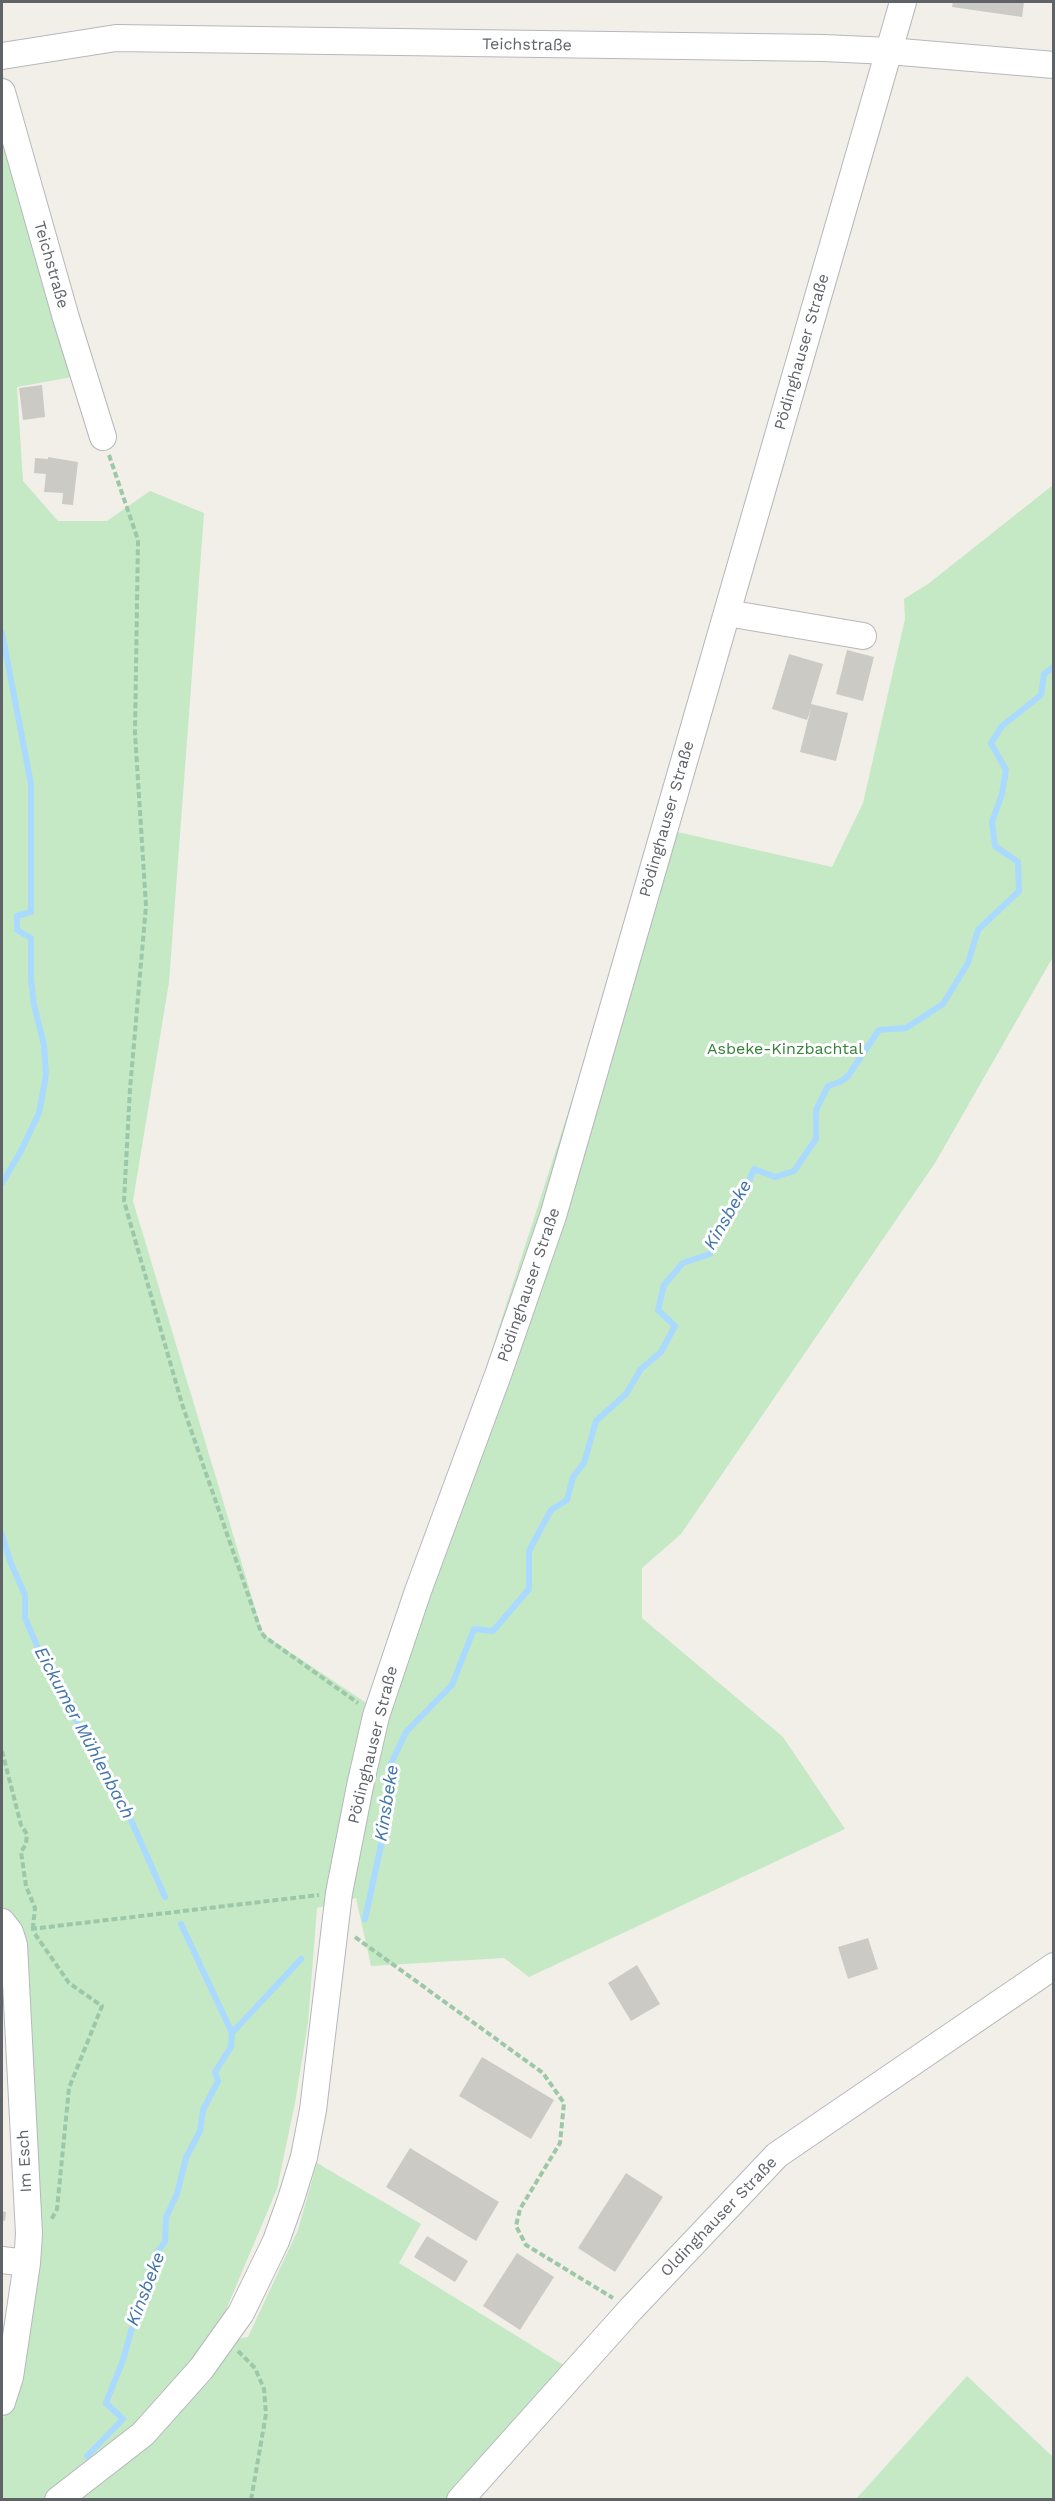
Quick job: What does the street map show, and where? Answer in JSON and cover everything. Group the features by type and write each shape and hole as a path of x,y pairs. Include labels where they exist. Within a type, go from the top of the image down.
{"street":[{"name":"Pödinghauser Straße","path":"58,2499 142,2434 181,2393 241,2313 276,2241 304,2157 313,2110 334,1922 376,1716 418,1591 499,1372 553,1216 903,2"},
{"name":"Teichstraße","path":"2,57 116,38 824,48 889,51 1053,65"},
{"name":"Teichstraße","path":"2,92 66,318 103,437"},
{"path":"727,613 863,636"},
{"name":"Im Esch","path":"2,2402 10,2377 27,2263 29,2234 11,2080 14,1927"},
{"name":"Oldinghauser Straße","path":"460,2499 632,2309 777,2155 1053,1966"},
{"path":"2,2260 27,2263"}],"path":[{"path":"103,437 138,540 135,733 146,906 130,1089 124,1201 182,1404 261,1632 376,1716"},
{"path":"2,1751 21,1826 27,1834 27,1844 21,1852 26,1886 35,1908 14,1927"},
{"path":"14,1927 339,1893"},
{"path":"334,1922 543,2073 564,2103 560,2144 520,2210 516,2226 526,2245 632,2309"},
{"path":"14,1927 49,1958 69,1983 102,2006 69,2088 57,2209 49,2224"},
{"path":"222,2340 241,2353 255,2368 264,2389 266,2414 252,2499"}],"green space":[{"name":"Asbeke-Kinzbachtal","path":"2,71 88,374 17,387 23,481 58,521 107,521 150,491 204,513 169,982 133,1201 262,1631 266,1636 368,1704 389,1633 483,1377 640,888 673,831 832,867 863,803 905,619 904,599 928,584 1053,485 1053,957 935,1163 681,1534 642,1568 642,1618 783,1737 845,1829 529,1977 504,1958 371,1966 356,1898 317,1908 308,2023 295,2103 277,2189 217,2331 225,2341 248,2337 298,2230 317,2163 421,2224 399,2263 565,2366 452,2499 2,2499 2,2421 8,2408 29,2073 27,1945 16,1918 2,1910"},
{"path":"967,2376 1053,2457 1053,2499 856,2499"}],"building":[{"path":"953,2 1024,2 1022,17 952,7"},
{"path":"42,385 45,417 23,420 19,388"},
{"path":"48,457 78,462 73,505 62,504 63,493 44,492 46,474 34,473 35,458 48,459"},
{"path":"847,650 874,657 863,701 836,694"},
{"path":"789,654 823,664 811,704 848,713 836,761 800,752 811,708 807,720 772,709"},
{"path":"868,1938 878,1969 848,1979 838,1947"},
{"path":"637,1965 660,2004 631,2021 608,1983"},
{"path":"482,2057 554,2100 531,2139 459,2096"},
{"path":"410,2148 499,2202 476,2241 386,2187"},
{"path":"626,2173 663,2197 615,2272 578,2248"},
{"path":"2,2211 6,2212 5,2221 2,2220"},
{"path":"427,2236 468,2261 455,2282 414,2257"},
{"path":"517,2253 554,2277 520,2330 483,2306"}],"waterway":[{"path":"2,633 31,784 31,912 17,916 17,930 31,938 31,979 34,1005 44,1045 46,1075 39,1113 21,1151 2,1183"},
{"name":"Kinsbeke","path":"365,1919 391,1799 390,1766 406,1732 452,1685 474,1629 493,1631 529,1589 529,1551 551,1510 567,1500 573,1477 584,1463 596,1421 626,1394 641,1369 661,1352 675,1326 658,1310 664,1285 683,1263 710,1254 729,1210 742,1198 754,1169 775,1177 794,1171 816,1139 816,1110 828,1086 848,1076 879,1030 906,1028 943,1004 968,963 978,930 1019,891 1018,862 995,846 992,822 1002,794 1006,770 991,743 1002,726 1041,695 1044,674 1054,667"},
{"name":"Eickumer Mühlenbach","path":"2,1534 10,1561 25,1595 25,1618 51,1678 116,1786 165,1897"},
{"name":"Eickumer Mühlenbach","path":"181,1924 232,2033"},
{"name":"Kinsbeke","path":"87,2456 123,2419 106,2403 123,2360 143,2288 157,2252 165,2242 166,2217 177,2194 186,2158 200,2131 203,2110 218,2081 215,2072 231,2047 232,2033 301,1959"}]}
